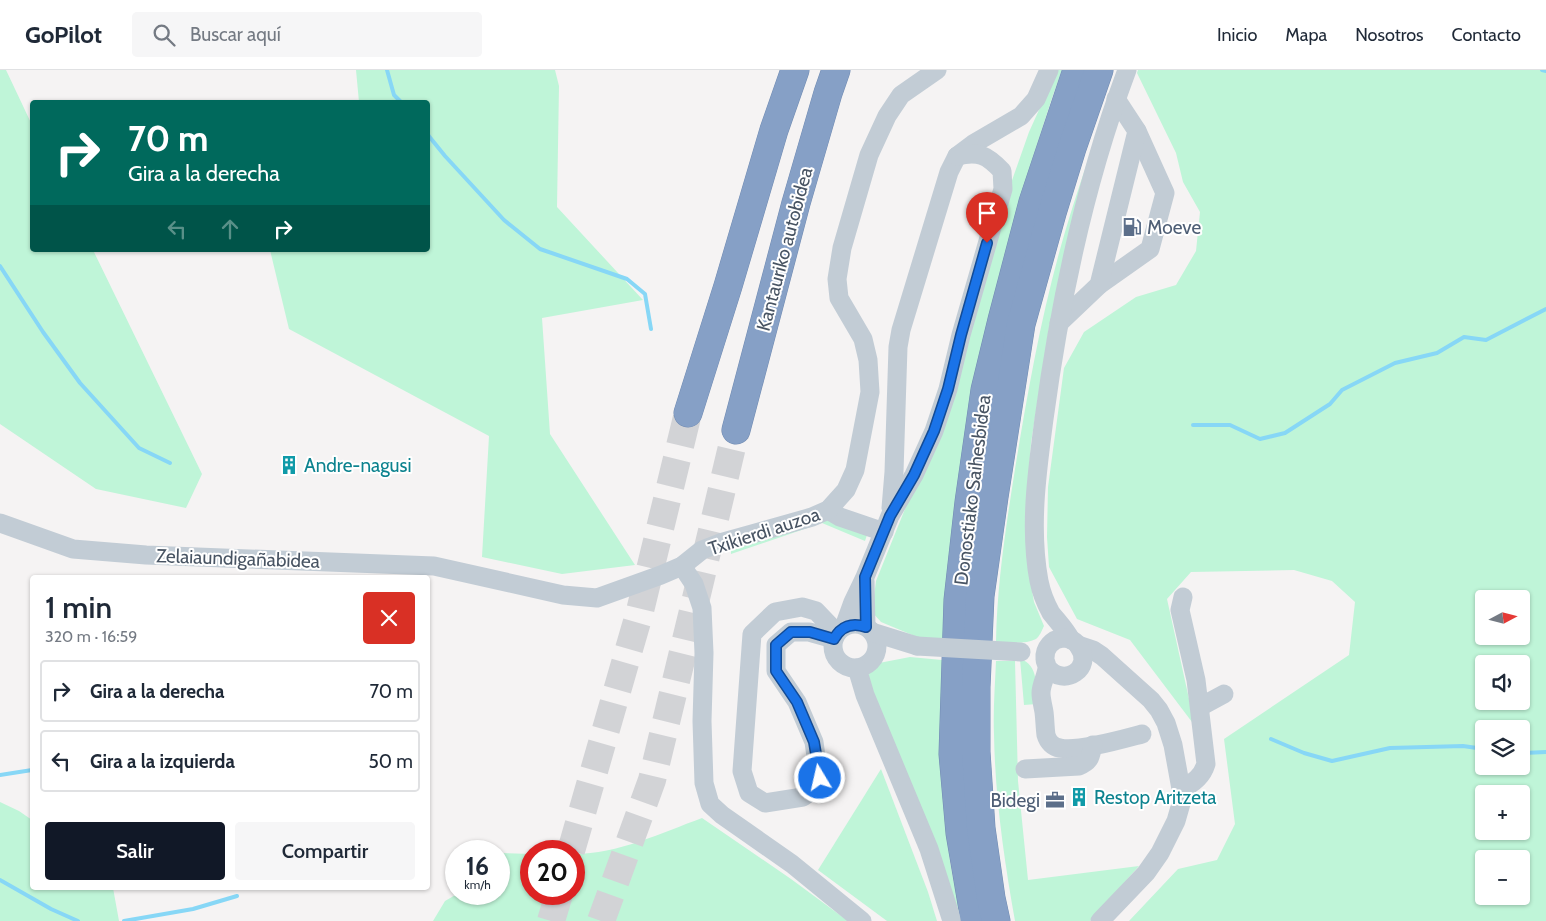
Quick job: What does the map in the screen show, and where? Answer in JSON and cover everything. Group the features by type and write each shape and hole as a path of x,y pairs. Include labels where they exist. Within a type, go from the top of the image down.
{"highway":[{"path":"688,413 774,130 795,70"},
{"name":"Kantauriko autobidea","path":"736,430 796,203 836,70"},
{"name":"Donostiako Saihesbidea","path":"974,921 960,833 953,754 958,600 969,502 985,390 1002,320 1033,202 1077,70"},
{"name":"Donostiako Saihesbidea","path":"996,921 981,828 976,752 976,687 980,596 1021,324 1052,213 1099,70"}],"street":[{"name":"Txikierdi auzoa","path":"682,566 702,550 720,543 812,517 828,510 846,490 855,470 870,392 868,360 863,339 839,298 837,279 842,248 869,155 887,116 901,94 937,70"},
{"path":"887,524 894,472 904,346 901,330 949,172 957,156 973,144 1021,116 1036,99 1049,70"},
{"path":"1114,668 1080,667 1074,674 1069,676 1058,654 1051,612 1040,583 1034,532 1040,449 1059,323 1086,198 1116,99 1127,70"},
{"path":"1059,323 1099,285 1150,249 1165,193 1137,131 1116,99"},
{"path":"1099,285 1137,131"},
{"path":"865,577 869,630 877,646 874,656 867,664 858,668 849,667 841,663 833,648 887,524 914,475 934,431 948,389 961,335 1003,188 1002,171 990,159 975,154 957,156"},
{"path":"828,510 840,516 887,524"},
{"name":"Zelaiaundigañabidea","path":"0,523 73,549 146,555 434,566 562,595 596,598 682,566"},
{"path":"682,566 694,584 702,608 704,783 710,804 722,815 792,864 862,921"},
{"path":"1181,789 1194,784 1204,771 1206,764 1196,680 1180,610 1183,597"},
{"path":"816,611 853,602"},
{"path":"839,633 816,611 802,607 775,612 752,634 742,771 749,793 765,803 803,797 813,790 820,778 814,742 797,702 776,671 776,645 791,632 839,633 852,624 860,625 869,630 916,646 1058,654 1093,650 1126,676 1151,700 1166,723 1173,745 1182,800 1176,822 1160,853 1146,873 1100,921"},
{"path":"874,656 916,646"},
{"path":"1058,654 1041,693 1048,741 1060,748 1078,748 1142,734"},
{"path":"858,668 865,695 929,849 952,921"},
{"path":"1200,707 1224,694"},
{"path":"1025,769 1079,766 1087,763 1091,756 1093,745"},
{"path":"1178,769 1198,778"}],"green space":[{"path":"0,70 6,70 30,121 30,252 94,252 202,474 186,508 96,489 0,424"},
{"path":"356,70 555,70 559,86 557,207 643,300 542,318 550,434 635,565 562,574 482,557 489,436 289,329 270,252 430,252 430,100 359,100"},
{"path":"1057,70 1062,70 1023,189 998,280 971,407 944,639 917,637 881,622 872,612 876,581 907,504 1029,132"},
{"path":"1138,70 1546,70 1546,921 1129,921 1178,869 1217,860 1235,824 1224,739 1349,655 1355,602 1332,581 1294,570 1191,572 1167,599 1195,726 1130,640 1077,619 1049,567 1047,537 1048,487 1064,368 1084,332 1136,297 1176,285 1196,251 1200,212 1183,182 1176,153 1137,73"},
{"path":"1088,160 1049,328 1031,443 1026,515 1027,561 1034,602 1044,626 1039,636 1032,641 1022,643 996,642 998,599 1005,533 1030,380 1042,320 1057,261"},
{"path":"825,520 868,532 865,541 822,523 731,554 731,545"},
{"path":"910,657 942,660 941,736 943,786 950,861 962,921 869,683 869,672 879,663"},
{"path":"1020,659 1031,666 1033,671 1037,704 1024,705"},
{"path":"996,661 1015,661 1018,781 1028,880 1139,866 1090,921 1015,921 996,781 994,698"},
{"path":"881,769 928,892 937,921 887,921 818,870"},
{"path":"0,802 30,819 30,890 113,890 119,921 0,921"},
{"path":"702,818 848,921 433,921 445,901 445,905 510,905 510,853 520,854 520,905 585,905 585,853 623,847"}],"waterway":[{"path":"387,70 394,95 399,100"},
{"path":"1542,70 1546,71"},
{"path":"430,137 504,220 540,249 627,279 645,294 651,329"},
{"path":"0,266 43,332 80,383 139,448 170,463"},
{"path":"1193,425 1230,425 1260,439 1285,433 1330,404 1342,390 1395,363 1437,353 1464,337 1486,340 1546,309"},
{"path":"1271,739 1304,753 1332,761 1390,748 1463,746 1475,748"},
{"path":"1530,753 1546,752"},
{"path":"0,775 30,770"},
{"path":"0,880 51,909 78,921"},
{"path":"124,921 193,909 237,896"}],"tunnel":[{"path":"574,840 640,611 688,413"},
{"path":"601,921 652,780 736,430"},
{"path":"551,921 556,905"}],"place":[{"name":"Moeve","path":"1132,227"},
{"name":"Andre-nagusi","path":"289,465"},
{"name":"Restop Aritzeta","path":"1079,797"},
{"name":"Bidegi","path":"1055,800"}],"route":[{"path":"820,778 814,742 797,702 776,671 776,645 791,632 810,632 834,639 844,627 852,624 866,627 865,577 890,516 914,475 934,431 948,389 987,243"}]}
